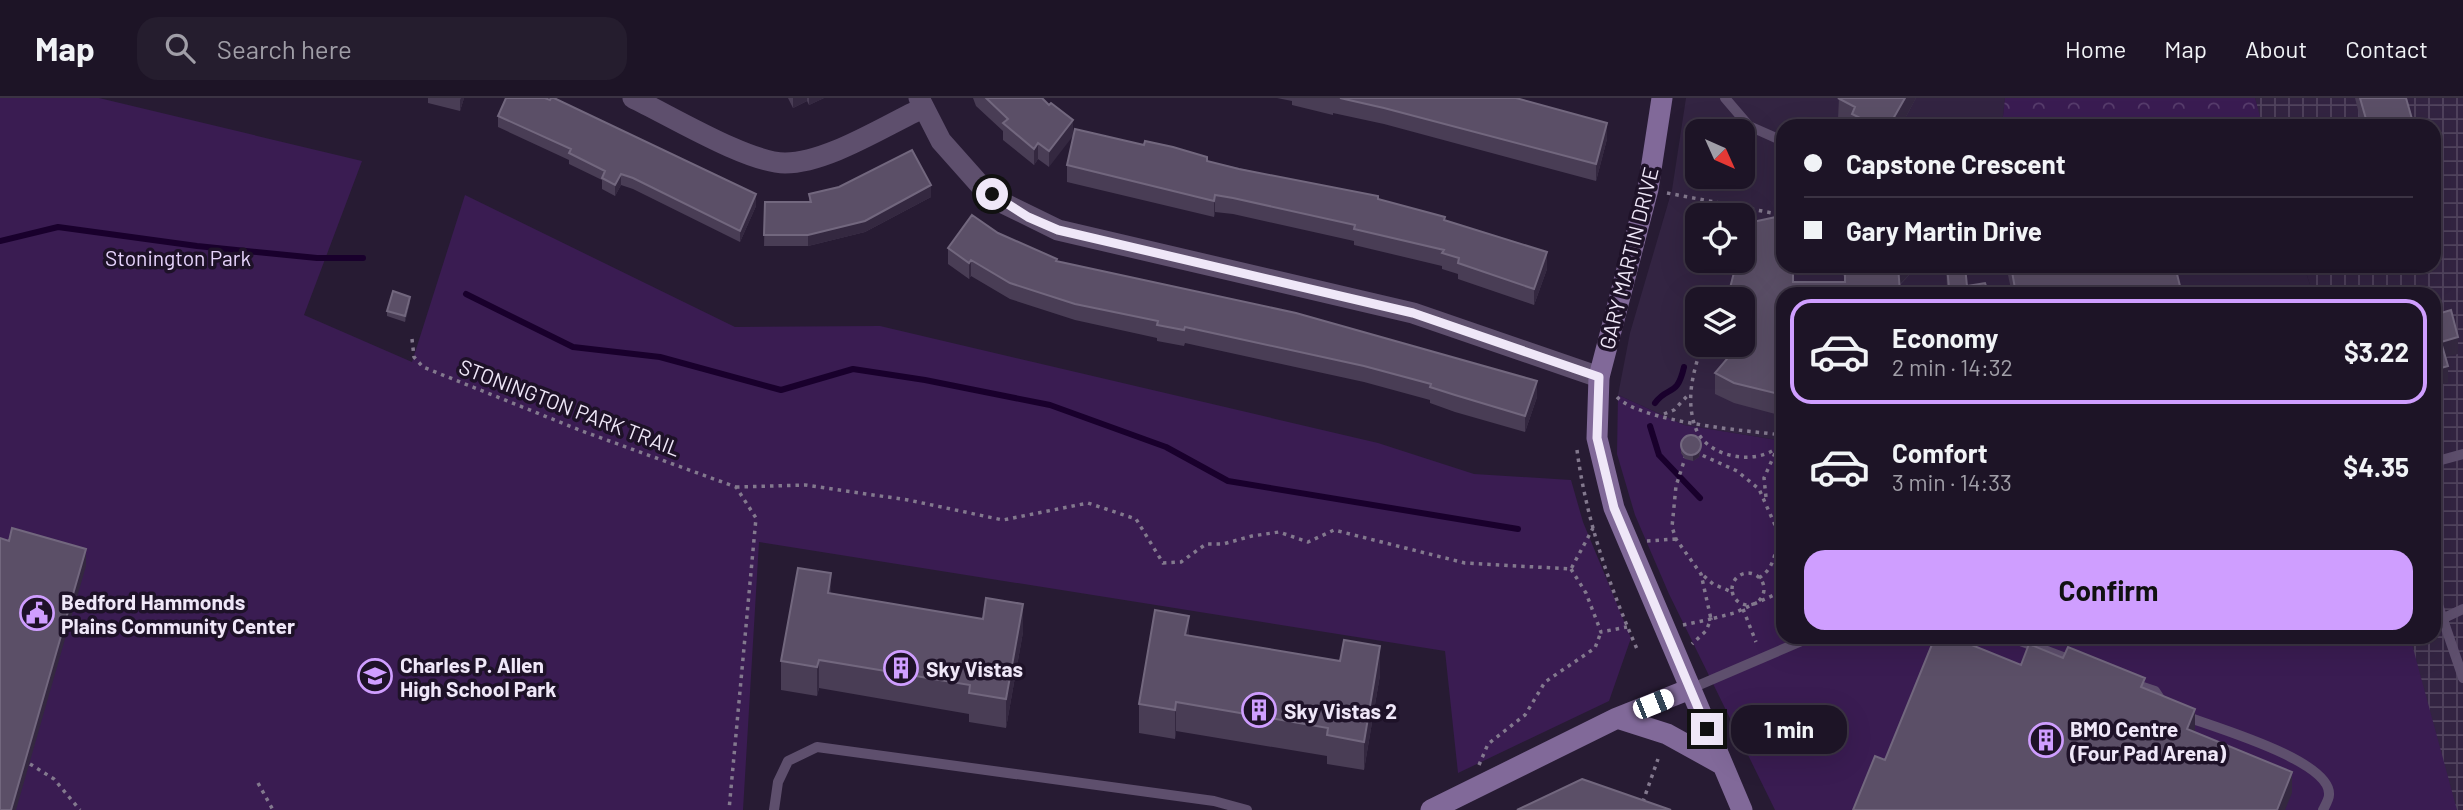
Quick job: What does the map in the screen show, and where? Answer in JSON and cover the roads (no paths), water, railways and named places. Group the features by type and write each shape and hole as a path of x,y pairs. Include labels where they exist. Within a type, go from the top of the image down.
{"street":[{"path":"633,98 747,153 784,163 830,152 921,103 941,141 981,186 1003,203 1058,230 1413,313 1605,384"},
{"name":"GARY MARTIN DRIVE","path":"1662,98 1648,189 1605,384 1597,438 1614,508 1742,810"},
{"path":"1431,810 1617,718 1689,690"},
{"path":"1617,718 1667,734 1723,765"}],"lane":[{"path":"1725,98 1749,126 1776,138"},
{"path":"2441,460 2463,454"},
{"path":"2444,618 2463,609"},
{"path":"2441,610 2463,678"},
{"path":"1689,690 1795,644"},
{"path":"2029,644 2083,664"},
{"path":"2119,678 2155,691 2169,710 2302,761 2326,782 2329,794 2323,810"},
{"path":"774,810 778,782 788,761 817,747 1214,801 1247,810"}],"waterway":[{"path":"0,241 58,227 197,246 317,258 363,258"},
{"path":"466,294 573,347 660,357 781,390 853,369 925,380 1050,405 1166,447 1228,481 1518,529"},
{"path":"1655,403 1675,387 1684,367"},
{"path":"1650,426 1659,455 1700,498"}],"place":[{"name":"Bedford Hammonds Plains Community Center","path":"37,613"},
{"name":"Sky Vistas","path":"901,668"},
{"name":"Charles P. Allen High School Park","path":"375,676"},
{"name":"Sky Vistas 2","path":"1259,710"},
{"name":"BMO Centre (Four Pad Arena)","path":"2046,740"}],"park label":[{"name":"Stonington Park","path":"178,257"}]}
